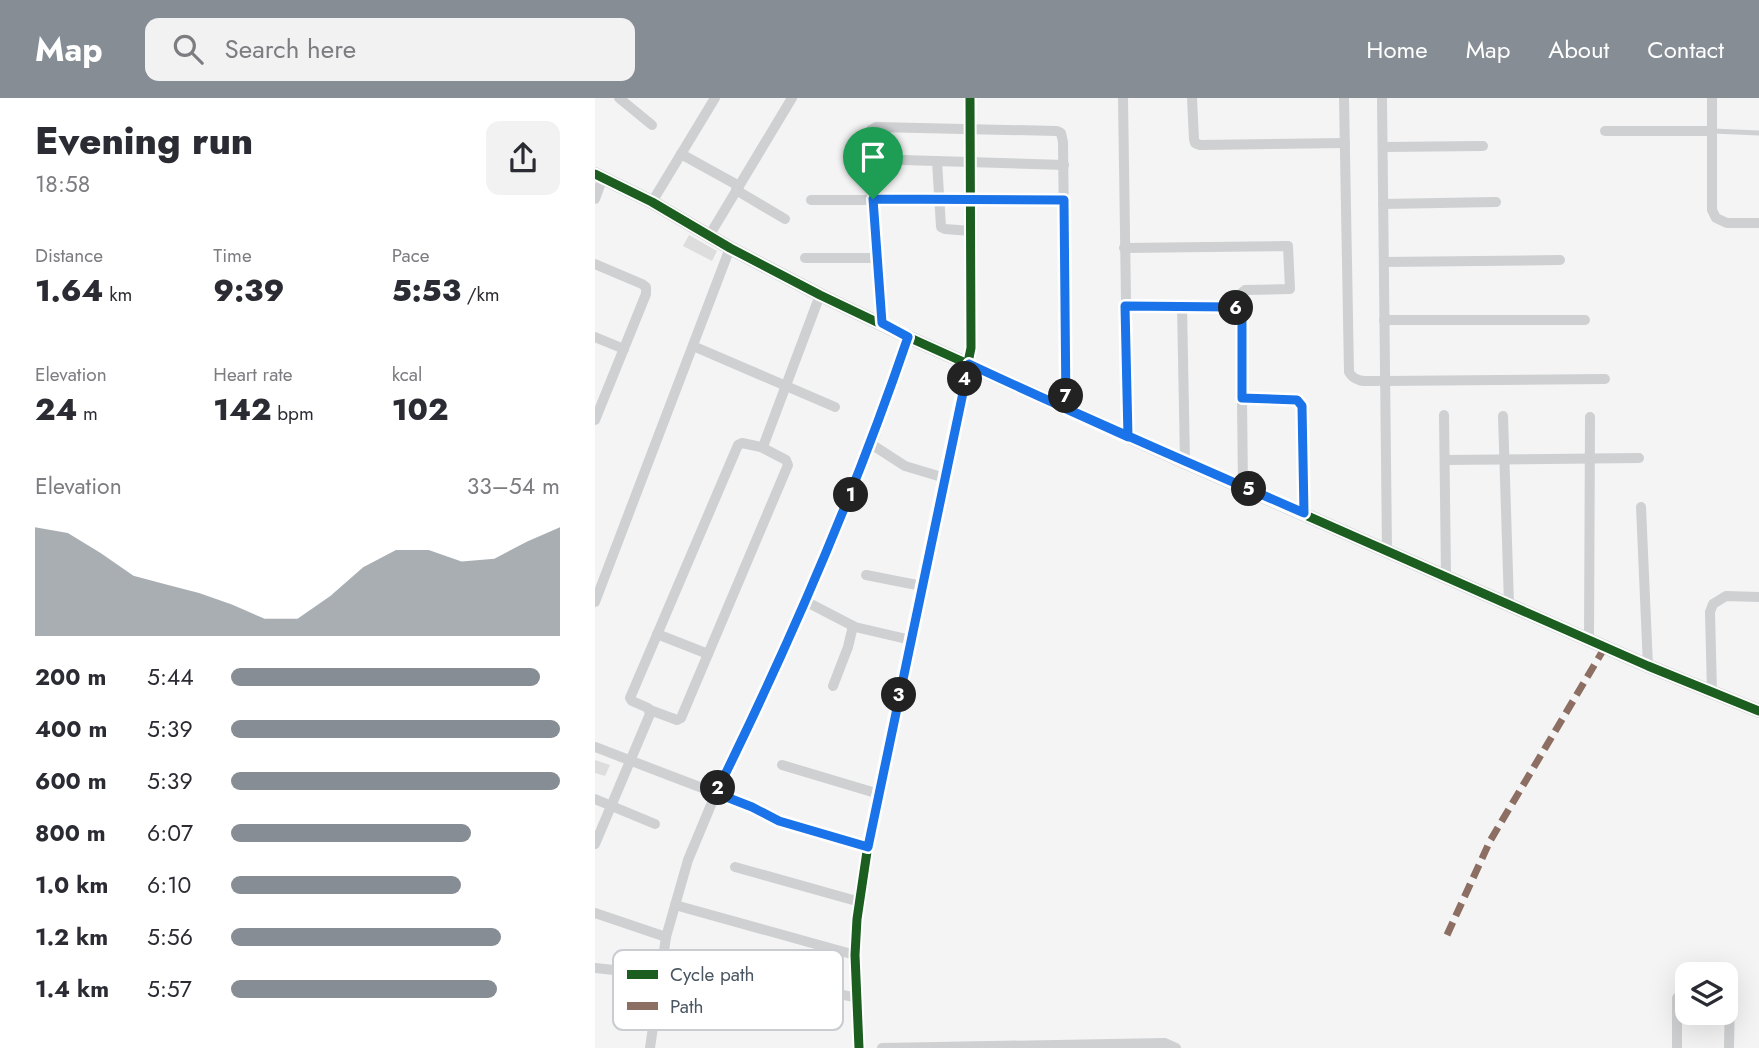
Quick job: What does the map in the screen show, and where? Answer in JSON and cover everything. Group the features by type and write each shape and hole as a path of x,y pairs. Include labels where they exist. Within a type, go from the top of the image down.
{"street":[{"path":"619,98 652,125"},
{"path":"652,202 715,98"},
{"path":"709,236 792,98"},
{"path":"859,1048 855,955 868,847 969,364 972,327 970,98"},
{"path":"1123,98 1128,437"},
{"path":"1192,98 1194,139 1200,145 1345,143"},
{"path":"1344,98 1349,372 1357,380 1385,381 1605,379"},
{"path":"1382,98 1387,550"},
{"path":"1712,98 1712,209 1716,218 1727,223 1759,223"},
{"path":"882,323 869,134 876,127 1057,131 1063,137 1064,166 1066,409"},
{"path":"1605,131 1712,131"},
{"path":"1383,146 1483,146"},
{"path":"681,155 785,219"},
{"path":"870,159 1064,166"},
{"path":"937,161 941,227 971,230"},
{"path":"595,199 599,175 652,202 730,248 908,337 1648,666 1759,711"},
{"path":"810,200 1064,200"},
{"path":"1383,204 1496,202"},
{"path":"1125,248 1288,246 1290,289 1245,290 1239,295 1242,316 1243,487"},
{"path":"595,602 730,248"},
{"path":"805,258 877,258"},
{"path":"1384,262 1560,260"},
{"path":"595,264 646,287 646,294 624,349 598,402 595,420"},
{"path":"761,447 821,295"},
{"path":"1125,306 1239,309"},
{"path":"1182,306 1185,462"},
{"path":"1384,320 1585,320"},
{"path":"595,337 624,349"},
{"path":"664,950 688,860 838,528 908,337"},
{"path":"693,346 835,407"},
{"path":"1242,398 1300,401 1304,513"},
{"path":"1444,415 1446,576"},
{"path":"1503,416 1509,604"},
{"path":"1589,639 1590,417"},
{"path":"738,444 761,447 786,460 788,465 680,720 650,710 630,699 657,634 738,444"},
{"path":"871,444 905,466 945,478"},
{"path":"1445,460 1639,458"},
{"path":"1641,506 1648,666"},
{"path":"866,575 922,586"},
{"path":"1712,692 1710,612 1713,604 1726,596 1759,597"},
{"path":"805,601 853,626 911,640"},
{"path":"833,686 853,626"},
{"path":"657,634 708,654"},
{"path":"595,845 650,710"},
{"path":"595,747 752,807 779,821 868,847"},
{"path":"782,765 879,794"},
{"path":"595,799 655,824"},
{"path":"734,867 860,902"},
{"path":"675,905 837,950"},
{"path":"595,914 666,937"},
{"path":"843,952 855,955"},
{"path":"595,968 613,970"},
{"path":"843,995 857,998"},
{"path":"1677,1025 1677,1048"},
{"path":"1730,1025 1730,1048"},
{"path":"650,1048 652,1030"},
{"path":"883,1048 1165,1043 1176,1048"}],"lane":[{"path":"1712,131 1759,133"}],"building":[{"path":"689,235 717,251 712,261 683,246"},
{"path":"595,760 610,765 605,776 595,773"}],"marked path":[{"path":"1447,935 1490,841 1605,647"}],"cycle path":[{"path":"859,1048 855,955 857,919 869,838 971,348 970,98"},
{"path":"595,174 652,202 730,248 820,295 908,337 1648,666 1759,711"}],"route":[{"path":"873,199 882,323 908,337 838,528 752,720 716,793 779,821 868,847 969,364 1066,409 1128,437 1304,513 1302,406 1297,400 1242,398 1242,316 1239,309 1125,306 1128,437 1066,409 1064,200 873,199"}]}
